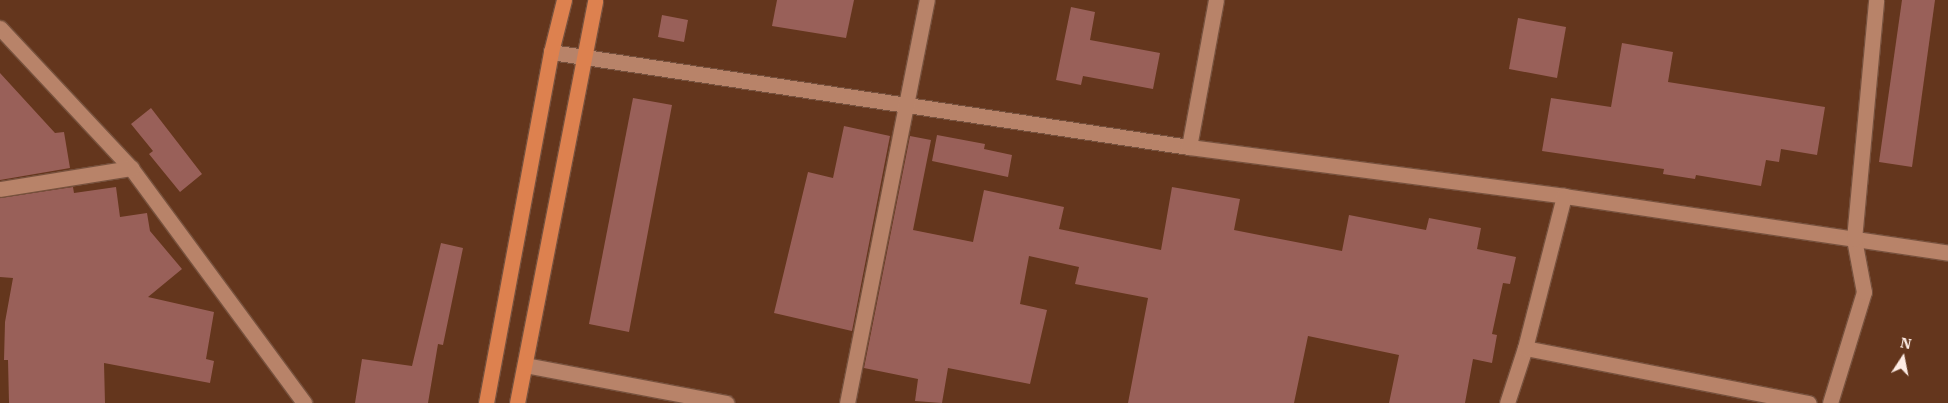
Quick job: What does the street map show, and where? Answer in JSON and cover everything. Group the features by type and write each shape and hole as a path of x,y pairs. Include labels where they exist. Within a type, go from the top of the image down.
{"main road":[{"path":"486,403 551,52 564,0"},
{"path":"517,403 586,58 595,0"}],"street":[{"path":"847,403 927,0"},
{"path":"1189,147 1216,0"},
{"path":"1830,403 1864,292 1854,239 1876,0"},
{"path":"0,28 131,168 304,403"},
{"path":"551,52 1189,147 1564,196 1948,253"},
{"path":"0,190 131,168"},
{"path":"1507,403 1525,348 1564,196"},
{"path":"1525,348 1809,403"},
{"path":"525,365 726,403"}],"building":[{"path":"777,0 854,0 846,38 772,26"},
{"path":"1902,0 1935,0 1912,167 1879,162"},
{"path":"1071,7 1095,12 1090,40 1160,53 1153,89 1083,76 1081,85 1056,80"},
{"path":"662,15 688,20 684,42 658,37"},
{"path":"1518,18 1566,27 1557,78 1509,69"},
{"path":"1622,43 1673,52 1668,82 1825,107 1817,155 1781,149 1779,162 1766,160 1761,186 1696,175 1695,179 1663,174 1664,169 1542,151 1551,98 1611,107"},
{"path":"0,73 55,133 64,132 70,168 0,180"},
{"path":"633,98 672,105 629,332 589,324"},
{"path":"151,108 202,174 180,192 149,154 153,151 131,124"},
{"path":"844,126 890,136 852,331 774,313 808,172 833,178"},
{"path":"937,135 985,144 984,149 1012,155 1008,177 932,161"},
{"path":"910,136 931,140 913,230 973,242 984,190 1064,207 1059,229 1161,250 1172,187 1240,199 1234,230 1342,251 1349,215 1426,230 1429,218 1481,228 1477,249 1516,257 1510,284 1503,283 1492,334 1497,335 1492,363 1473,359 1465,403 1389,403 1399,355 1308,336 1294,403 1128,403 1148,298 1075,284 1079,267 1029,256 1020,304 1047,310 1030,384 948,368 942,403 915,401 918,379 864,368"},
{"path":"73,187 74,193 116,187 120,217 147,213 150,231 182,269 148,297 214,312 206,359 214,361 210,383 104,363 105,403 9,403 8,360 4,360 5,322 13,278 0,277 0,198"},
{"path":"441,243 463,248 443,345 438,344 428,403 355,403 362,359 412,366"}]}
